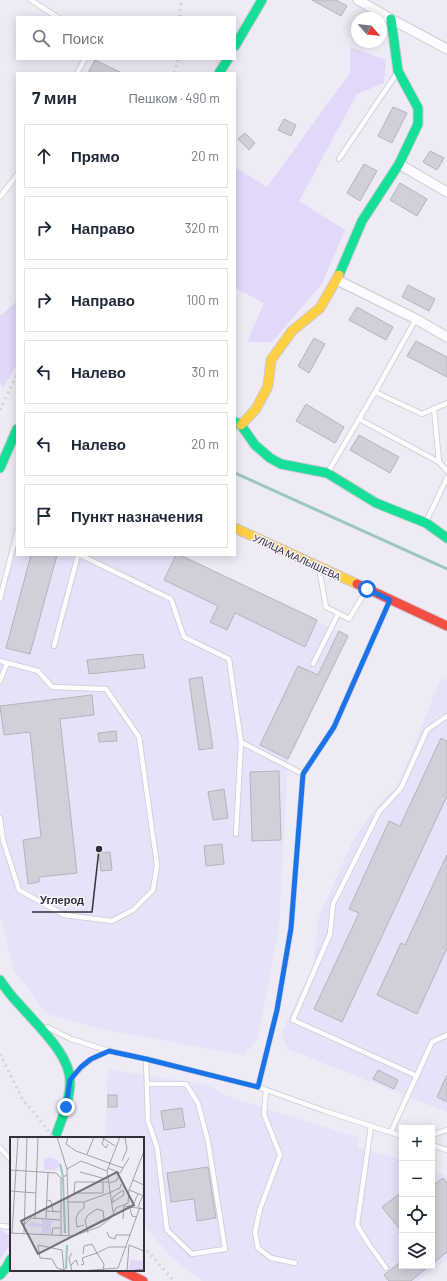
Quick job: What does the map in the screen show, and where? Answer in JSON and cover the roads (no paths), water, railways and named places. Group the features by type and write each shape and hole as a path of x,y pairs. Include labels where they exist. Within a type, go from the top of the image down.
{"street":[{"path":"236,44 262,0"},
{"path":"358,0 447,49"},
{"path":"391,19 398,71 418,108 418,124 399,164 362,221 337,280 320,308 292,331 271,360 268,386 256,409 238,424 255,445 270,458 281,464 327,473 376,502 426,523 447,538"},
{"path":"220,72 227,60"},
{"path":"399,164 447,192"},
{"path":"337,280 416,319 447,337"},
{"path":"0,468 16,431"},
{"name":"УЛИЦА МАЛЫШЕВА","path":"236,528 447,626"},
{"path":"0,980 13,999 51,1040 65,1060 70,1080 66,1107 55,1137"},
{"path":"4,1271 10,1261"},
{"path":"123,1271 143,1281"}],"lane":[{"path":"31,0 55,16"},
{"path":"78,72 84,60"},
{"path":"339,158 398,71"},
{"path":"0,197 16,176"},
{"path":"327,473 416,319"},
{"path":"375,392 422,414 447,403"},
{"path":"434,408 439,462"},
{"path":"359,419 439,462 447,471"},
{"path":"426,523 447,478"},
{"path":"0,599 16,536"},
{"path":"54,646 79,556"},
{"path":"81,556 171,599 184,637 229,659 241,742 236,834"},
{"path":"318,567 326,607 349,619 367,589"},
{"path":"258,1087 277,1010 291,928 303,774 334,727 390,600"},
{"path":"313,664 338,614"},
{"path":"0,661 38,671 52,686 106,689 139,737 156,865 153,890 133,910 112,921 64,915 19,890 2,840 0,818"},
{"path":"0,681 8,663"},
{"path":"417,1076 293,1020 330,934 334,904 379,812 401,788 427,730 447,716"},
{"path":"241,742 303,774"},
{"path":"31,1019 71,1039 109,1051 258,1087 399,1135"},
{"path":"392,1132 432,1042 447,1035"},
{"path":"70,1080 81,1067 91,1059 109,1051"},
{"path":"146,1059 148,1121 157,1147 167,1230 192,1254 225,1249 208,1141 198,1103 186,1084 148,1084"},
{"path":"266,1090 264,1114 280,1155 260,1209 255,1232 258,1248 271,1258 295,1263"},
{"path":"371,1126 357,1225 368,1244 386,1268"},
{"path":"435,1134 447,1130"},
{"path":"435,1146 447,1150"},
{"path":"0,1148 10,1159"},
{"path":"0,1226 10,1227"},
{"path":"4,1271 4,1281"}],"waterway":[{"path":"236,473 447,569"}],"railway":[{"path":"180,16 181,0"},
{"path":"174,72 178,60"},
{"path":"0,410 16,376"},
{"path":"0,1054 22,1098 53,1137"},
{"path":"144,1247 174,1281"}],"place":[{"name":"Углерод","path":"99,849"}]}
